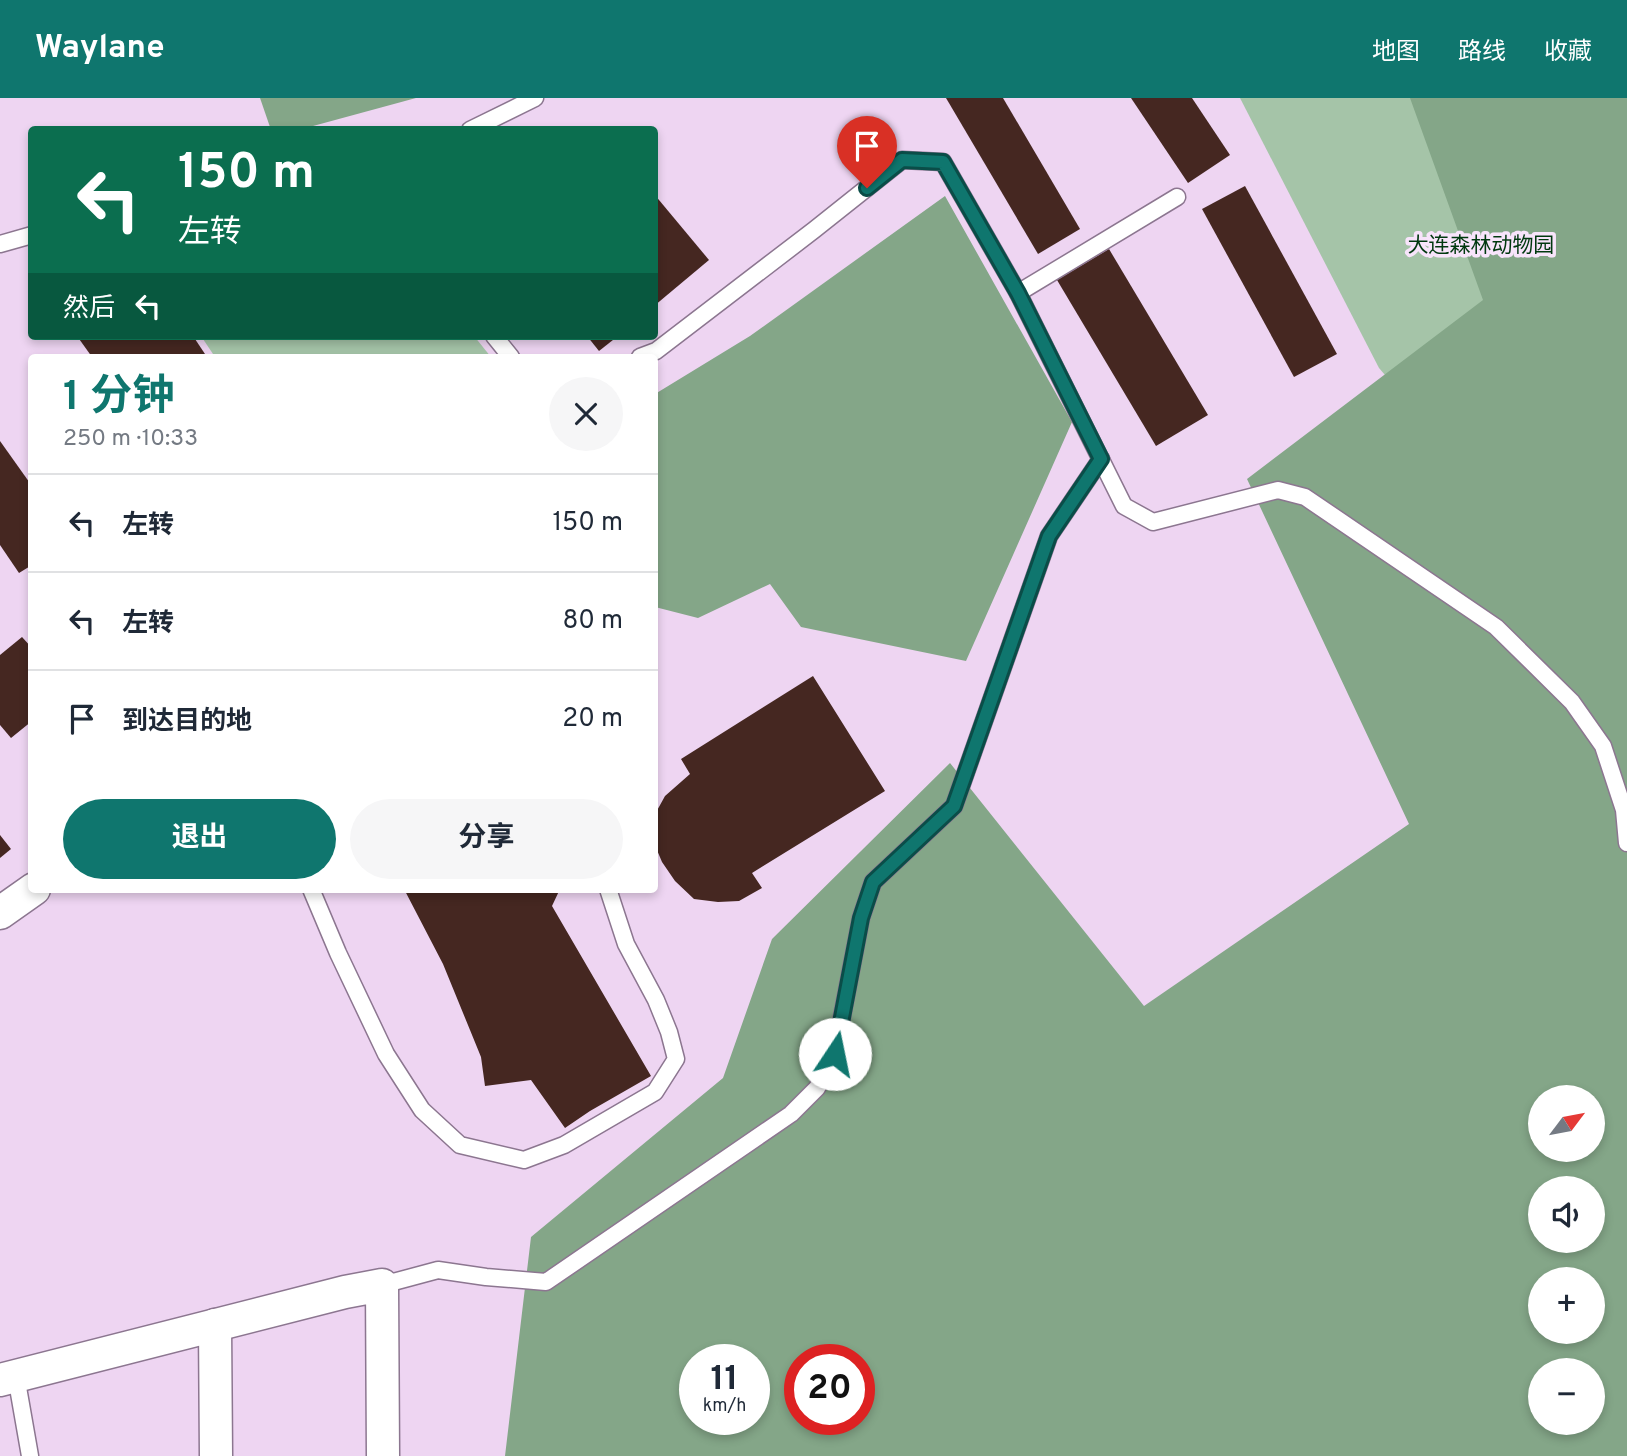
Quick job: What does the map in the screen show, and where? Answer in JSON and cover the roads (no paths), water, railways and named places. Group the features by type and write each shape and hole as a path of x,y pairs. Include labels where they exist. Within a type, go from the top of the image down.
{"street":[{"path":"0,913 28,893"},
{"path":"8,1378 345,1292 382,1285 383,1456"},
{"path":"215,1325 216,1456"}],"lane":[{"path":"478,126 535,98"},
{"path":"648,354 656,351 902,160 943,162 1018,293 1124,506 1153,522 1278,490 1305,497 1496,627 1572,702 1603,746 1624,810 1627,843"},
{"path":"1018,293 1177,197"},
{"path":"0,244 28,236"},
{"path":"497,340 509,354"},
{"path":"382,1285 438,1270 546,1282 791,1114 817,1088 835,1054 861,918 873,882 954,806 1049,536 1101,459"},
{"path":"313,893 386,1054 422,1110 460,1145 524,1160 564,1145 655,1092 676,1059 670,1031 626,944 609,893"},
{"path":"8,1378 30,1456"}],"park label":[{"name":"大连森林动物园","path":"1481,245"}]}
